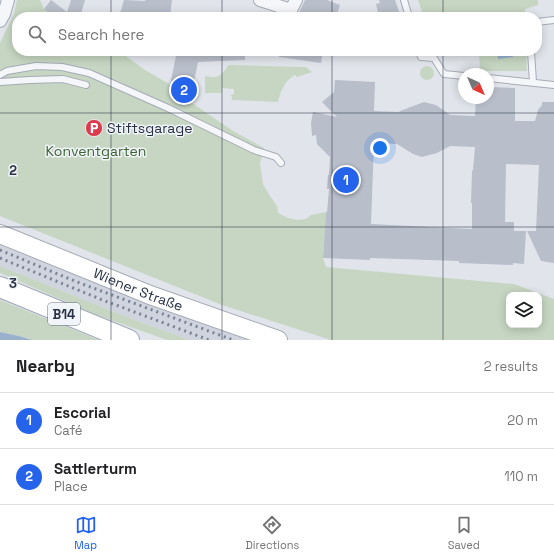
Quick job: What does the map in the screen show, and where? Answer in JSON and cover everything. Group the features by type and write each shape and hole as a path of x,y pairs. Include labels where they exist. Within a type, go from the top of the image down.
{"main road":[{"name":"B14","path":"0,287 129,340"}],"street":[{"path":"0,21 4,14 8,0"},
{"path":"260,0 293,5"},
{"name":"Wiener Straße","path":"0,234 150,296 278,340"}],"lane":[{"path":"404,0 408,12"},
{"path":"542,21 554,20"},
{"path":"421,56 434,58 444,74 458,75"},
{"path":"531,56 533,82"},
{"path":"0,75 7,72 36,66 62,67 90,73 168,108 254,150 276,157 281,163"},
{"path":"0,82 63,79 86,86"},
{"path":"494,79 554,85"}],"shaded area":[{"path":"0,243 68,272 250,340 189,340 132,319 0,266"}],"green space":[{"name":"Konventgarten","path":"17,0 40,0 44,9 47,12 14,12"},
{"path":"418,0 538,0 538,5 525,9 525,12 422,12"},
{"name":"Konventgarten","path":"12,18 12,56 126,56 145,70 176,88 175,98 182,106 186,105 189,101 233,131 264,148 260,164 263,184 277,206 278,213 288,218 297,220 306,219 311,215 326,212 323,258 326,267 514,284 535,292 506,292 506,328 542,328 542,294 554,299 554,340 331,340 222,305 0,216 0,43"},
{"path":"479,56 526,56 527,71 494,71 494,68 480,68"},
{"path":"228,65 306,67 312,72 297,77 295,75 291,77 280,94 278,102 231,100 232,96 230,95 234,94 234,89 222,88 222,93 205,93 205,76 219,76 224,72"},
{"path":"424,66 430,66 434,70 434,76 430,80 424,80 420,76 420,70"},
{"path":"0,266 132,319 189,340 167,340 94,314 0,273"},
{"path":"0,300 99,340 32,340 0,332"}],"water":[{"path":"498,56 513,56 513,57 498,59"},
{"path":"0,332 19,336 32,340 0,340"}],"building":[{"path":"51,0 67,12 47,12 44,9"},
{"path":"71,0 85,0 81,12 67,12"},
{"path":"124,0 172,0 171,12 120,12"},
{"path":"305,0 327,0 340,5 338,12 299,12"},
{"path":"379,0 395,0 399,12 378,12 376,4 380,3"},
{"path":"176,56 245,56 245,60 198,62 191,96 186,105 182,106 178,103 175,99 174,87 170,85"},
{"path":"279,56 322,56 321,63"},
{"path":"335,80 375,82 374,111 399,112 424,102 436,105 450,115 475,116 476,104 494,104 494,87 515,88 515,121 535,121 542,102 554,102 554,263 541,261 527,231 536,231 539,165 506,164 505,222 514,222 514,231 526,231 524,264 459,263 459,261 370,258 370,260 323,258 329,189 327,189 330,157 317,144 316,135 312,136 311,123 313,112 337,117 322,102 334,92","holes":["374,143 397,144 413,154 422,157 437,153 450,146 475,147 472,171 472,229 371,224"]}],"railway":[{"path":"0,250 77,282 233,340"},
{"path":"0,258 100,299 209,340"}],"place":[{"name":"Sattlerturm","path":"184,90"},
{"name":"Stiftsgarage","path":"94,128"},
{"name":"Escorial","path":"346,180"}]}
